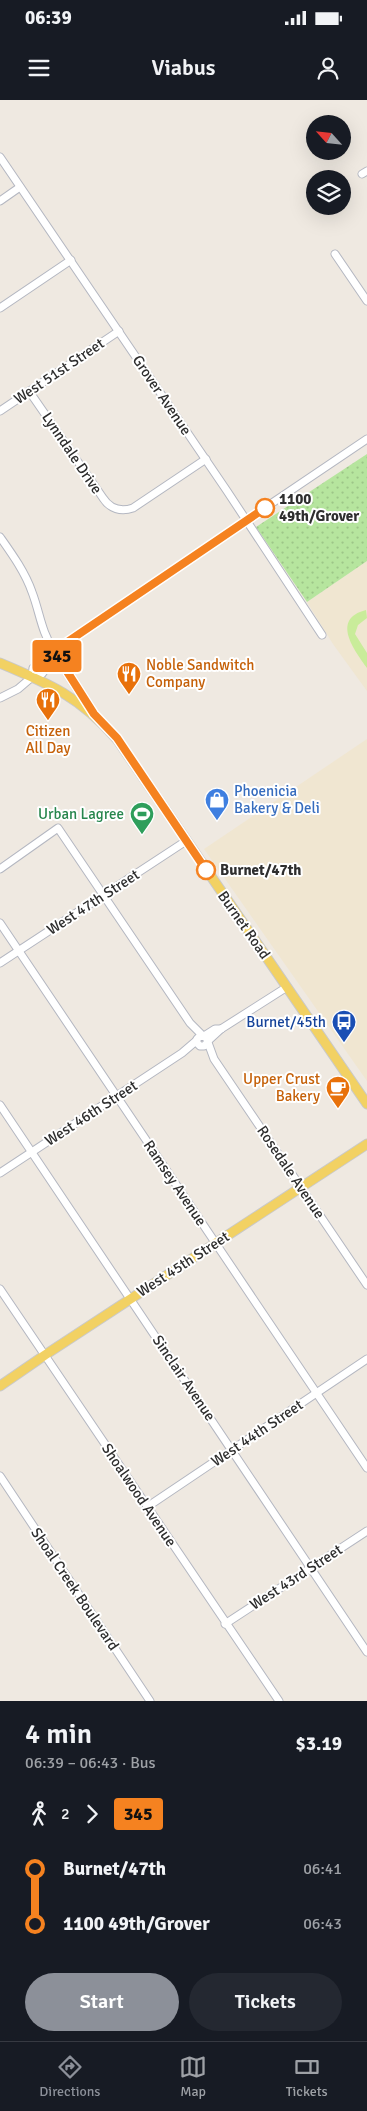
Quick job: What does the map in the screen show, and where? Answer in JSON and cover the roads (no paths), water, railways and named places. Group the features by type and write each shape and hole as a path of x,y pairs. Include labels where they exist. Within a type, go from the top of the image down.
{"main road":[{"path":"54,651 94,714"},
{"name":"Burnet Road","path":"0,663 69,696 94,714 117,738 287,988 364,1096 367,1104"},
{"name":"West 45th Street","path":"0,1386 367,1144"}],"street":[{"name":"Grover Avenue","path":"0,157 206,459 322,635"},
{"path":"0,201 20,187"},
{"path":"335,254 367,301"},
{"path":"0,308 71,260"},
{"name":"West 51st Street","path":"0,411 119,331"},
{"name":"Lynndale Drive","path":"29,391 106,503 119,510 128,510 138,506 206,459"},
{"path":"0,698 18,689 32,677 32,668 47,654 367,439"},
{"path":"0,537 18,564 32,592 43,633 54,651"},
{"name":"Rosedale Avenue","path":"0,869 58,828 190,1023 190,1028 202,1041 367,1285"},
{"name":"West 47th Street","path":"0,962 186,841"},
{"name":"Ramsey Avenue","path":"0,923 367,1468"},
{"name":"West 46th Street","path":"0,1173 202,1041 215,1029 221,1029 287,988"},
{"name":"Sinclair Avenue","path":"0,1105 367,1652"},
{"name":"Shoalwood Avenue","path":"0,1289 225,1624 279,1701"},
{"name":"West 44th Street","path":"147,1507 367,1359"},
{"name":"Shoal Creek Boulevard","path":"0,1476 150,1701"},
{"name":"West 43rd Street","path":"225,1624 367,1531"}],"place":[{"name":"1100 49th/Grover","path":"265,508"},
{"name":"Noble Sandwitch Company","path":"129,695"},
{"name":"Citizen All Day","path":"48,721"},
{"name":"Phoenicia Bakery & Deli","path":"217,821"},
{"name":"Urban Lagree","path":"142,835"},
{"name":"Burnet/47th","path":"206,870"},
{"name":"Burnet/45th","path":"344,1043"},
{"name":"Upper Crust Bakery","path":"338,1109"}]}
